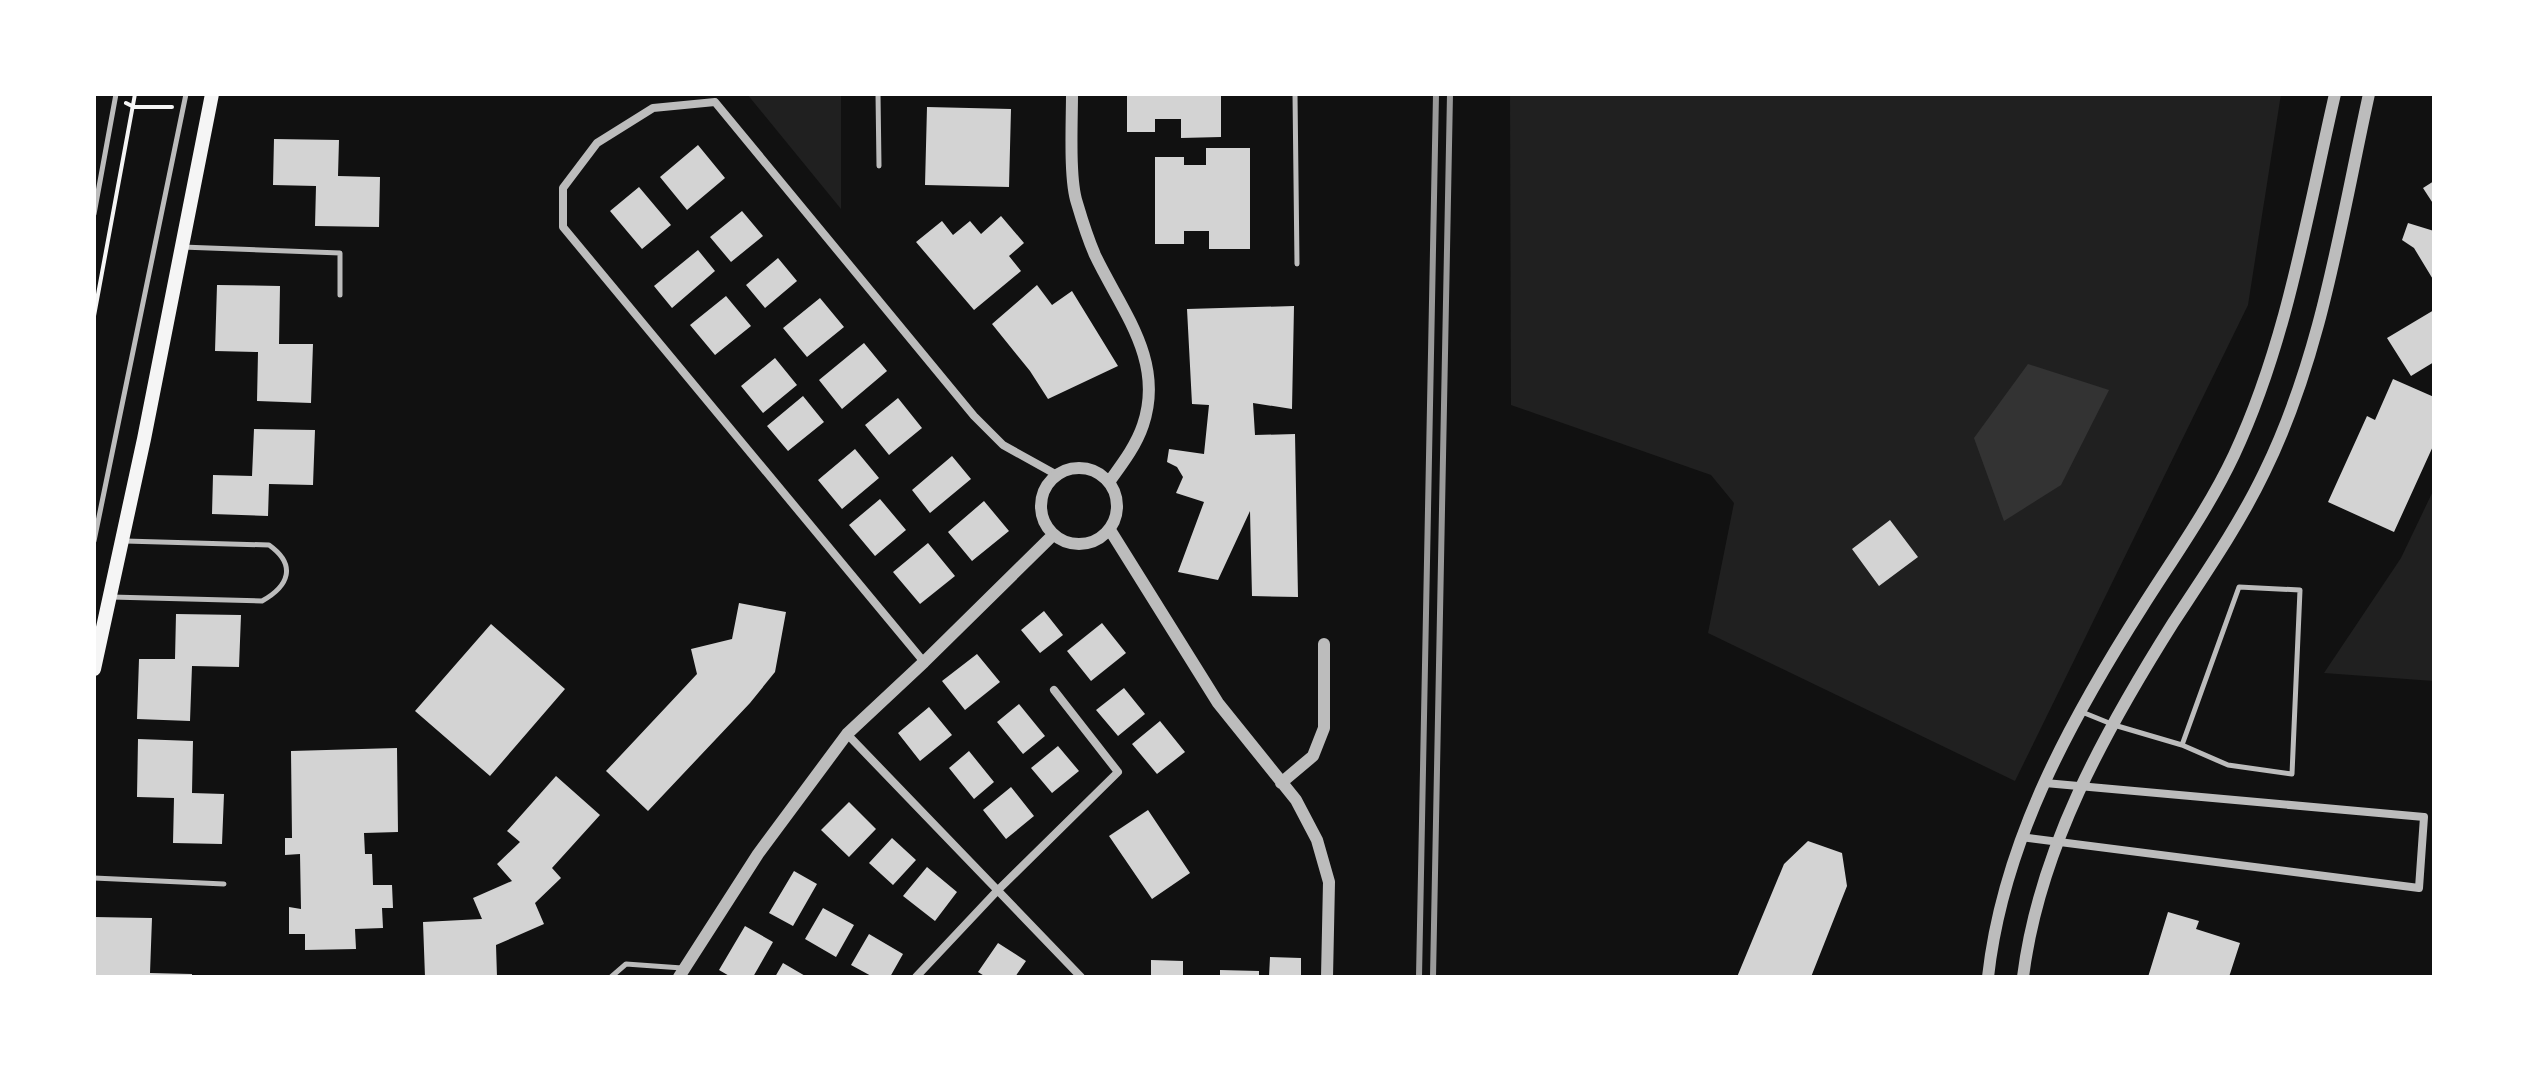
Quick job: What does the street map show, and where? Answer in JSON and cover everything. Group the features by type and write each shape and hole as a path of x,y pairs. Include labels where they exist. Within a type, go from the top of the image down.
{"main road":[{"path":"94,669 212,94"}],"street":[{"path":"1072,94 1075,199 1095,253 1137,332 1148,364 1150,396 1143,424 1131,450 1109,482"},
{"path":"1988,977 1995,924 2020,837 2045,783 2117,647 2220,480 2252,413 2279,334 2335,94"},
{"path":"2023,977 2032,920 2057,841 2082,788 2148,665 2245,508 2285,425 2313,343 2369,94"},
{"path":"924,662 563,227 563,188 597,143 653,108 715,102 974,416 1003,445 1057,475"},
{"path":"1075,468 1088,469 1109,482 1118,506 1110,530 1088,544 1064,542 1045,526 1040,501 1044,489 1057,475 1075,468"},
{"path":"1110,530 1218,703 1296,800 1317,840 1329,882 1327,977"},
{"path":"681,973 758,854 847,734 1053,535"},
{"path":"1281,783 1313,756 1324,728 1324,644"},
{"path":"916,977 996,892 1118,772 1054,690"},
{"path":"847,734 1081,977"},
{"path":"2020,837 2419,888 2424,817 2045,783"}],"lane":[{"path":"94,541 186,94"},
{"path":"878,94 879,166"},
{"path":"1295,94 1297,264"},
{"path":"94,214 116,96"},
{"path":"181,246 340,253 340,295"},
{"path":"110,597 262,601 277,592 286,578 286,564 280,553 269,545 122,541"},
{"path":"2081,712 2182,745 2228,765 2292,774 2300,590 2239,587 2182,745"},
{"path":"94,878 224,884"},
{"path":"611,977 626,964 681,973"}],"path":[{"path":"94,316 135,94"},
{"path":"116,96 134,107 184,108"}],"shaded area":[{"path":"747,94 841,94 841,209"},
{"path":"1510,94 2281,94 2248,305 2015,781 1708,633 1734,503 1711,475 1511,405"},
{"path":"2028,364 2109,390 2061,485 2004,521 1974,438"},
{"path":"2434,489 2434,681 2324,673 2401,558"}],"building":[{"path":"1127,94 1221,94 1221,137 1181,138 1181,119 1155,119 1155,132 1127,132"},
{"path":"927,107 1011,109 1009,187 925,185"},
{"path":"274,139 339,140 338,176 380,177 379,227 315,226 316,186 273,185"},
{"path":"698,145 725,178 687,210 660,177"},
{"path":"1206,148 1250,148 1250,249 1209,249 1209,231 1184,231 1184,244 1155,244 1155,157 1184,157 1184,165 1206,165"},
{"path":"2434,181 2434,205 2423,188"},
{"path":"639,187 671,225 642,249 610,211"},
{"path":"742,211 763,236 731,262 710,237"},
{"path":"1001,216 1024,243 1009,256 1021,271 974,310 916,242 942,221 953,235 970,221 981,234"},
{"path":"2408,223 2434,231 2434,281 2414,248 2402,240"},
{"path":"698,250 715,271 672,308 654,286"},
{"path":"778,258 797,281 765,308 746,285"},
{"path":"217,285 280,286 279,344 313,344 311,403 257,401 258,352 215,351"},
{"path":"1037,285 1052,305 1072,291 1118,366 1048,399 992,324"},
{"path":"726,296 751,326 715,355 690,325"},
{"path":"820,298 844,327 807,357 783,328"},
{"path":"1294,306 1292,409 1253,403 1255,435 1295,434 1298,597 1252,596 1250,511 1218,580 1178,572 1204,502 1176,493 1183,477 1177,467 1167,462 1169,449 1204,454 1209,405 1192,404 1187,309"},
{"path":"2434,310 2434,362 2411,376 2387,338"},
{"path":"864,343 887,371 842,409 819,380"},
{"path":"775,358 797,385 763,413 741,386"},
{"path":"2393,379 2434,397 2434,444 2394,532 2328,502 2367,416 2375,420"},
{"path":"803,396 824,422 788,451 767,426"},
{"path":"898,398 922,428 889,455 865,425"},
{"path":"254,429 315,430 313,485 269,484 268,516 212,514 213,475 252,476"},
{"path":"855,449 879,478 842,509 818,480"},
{"path":"952,456 971,479 930,513 912,490"},
{"path":"880,499 906,530 875,556 849,525"},
{"path":"984,501 1009,531 972,561 948,532"},
{"path":"1890,520 1918,557 1879,586 1852,549"},
{"path":"928,543 955,576 920,604 893,572"},
{"path":"739,603 786,612 775,672 750,703 648,811 606,771 697,674 691,649 732,639"},
{"path":"1044,611 1063,635 1040,653 1021,630"},
{"path":"176,614 241,615 239,667 192,666 190,721 137,719 139,659 175,659"},
{"path":"1102,623 1126,653 1091,681 1067,651"},
{"path":"491,624 565,689 490,776 415,711"},
{"path":"977,654 1000,682 965,710 942,681"},
{"path":"1124,688 1145,714 1118,736 1096,710"},
{"path":"1019,704 1045,736 1023,754 997,722"},
{"path":"929,707 952,735 920,761 898,733"},
{"path":"1160,721 1185,752 1157,774 1132,744"},
{"path":"138,739 193,741 192,793 224,794 222,844 173,843 174,798 137,797"},
{"path":"1058,746 1079,771 1052,793 1031,768"},
{"path":"397,748 398,832 364,833 365,854 372,854 373,885 392,885 393,908 382,908 383,928 355,929 356,949 305,950 305,934 289,934 289,907 301,909 300,854 285,855 285,838 292,838 291,751"},
{"path":"969,751 994,782 974,799 949,768"},
{"path":"556,776 600,815 552,868 561,878 535,903 544,924 496,945 497,977 425,977 423,922 482,919 473,898 512,881 497,864 520,842 507,831"},
{"path":"1011,787 1034,816 1006,839 983,810"},
{"path":"849,802 876,829 849,857 821,830"},
{"path":"1148,810 1190,873 1152,899 1109,836"},
{"path":"892,838 916,860 893,885 869,863"},
{"path":"1808,841 1842,853 1847,886 1811,977 1737,977 1784,864"},
{"path":"927,867 957,892 935,921 903,896"},
{"path":"794,871 817,884 793,926 769,913"},
{"path":"823,908 854,925 836,957 805,939"},
{"path":"2168,912 2199,921 2196,929 2240,943 2229,977 2148,977"},
{"path":"94,917 152,918 150,973 192,974 192,977 94,977"},
{"path":"745,926 773,942 753,977 731,977 719,970"},
{"path":"869,934 903,954 890,977 873,977 851,965"},
{"path":"998,943 1026,961 1015,977 986,977 978,972"},
{"path":"1270,957 1301,958 1301,977 1269,977"},
{"path":"1151,960 1183,961 1183,977 1151,977"},
{"path":"783,963 807,977 775,977"},
{"path":"1220,970 1259,971 1259,977 1220,977"}],"railway":[{"path":"1419,977 1436,94"},
{"path":"1433,977 1450,94"}]}
